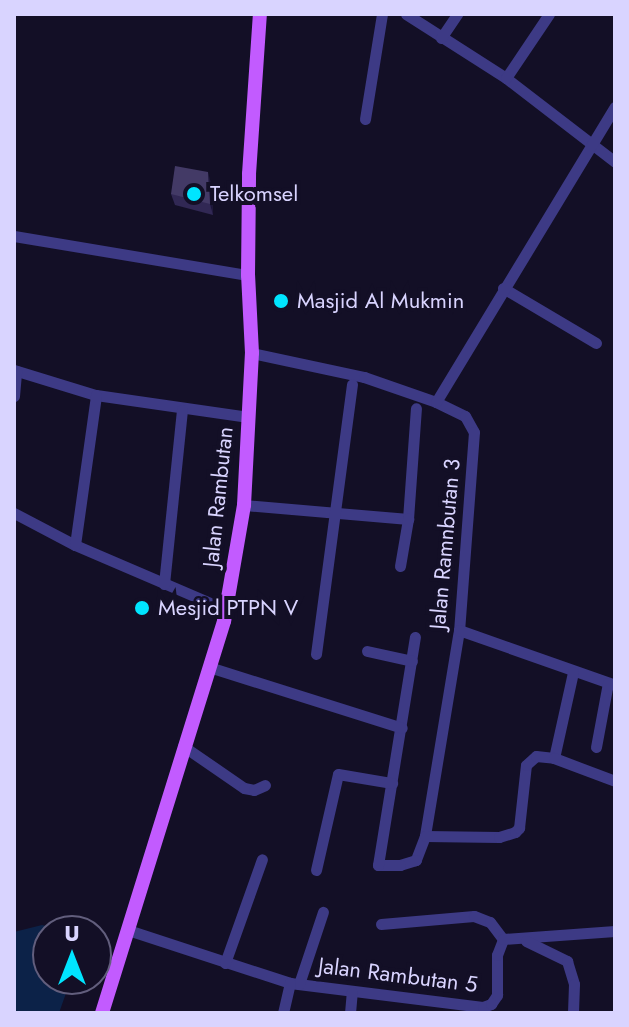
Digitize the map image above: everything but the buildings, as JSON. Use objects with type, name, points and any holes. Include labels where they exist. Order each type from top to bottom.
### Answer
[{"type":"main road","name":"Jalan Rambutan","points":[[102,1013],[227,610],[244,505],[252,353],[248,275],[249,174],[260,14]]},
{"type":"street","points":[[365,119],[382,14]]},
{"type":"street","points":[[406,14],[506,78],[615,162]]},
{"type":"street","points":[[441,38],[457,14]]},
{"type":"street","points":[[506,78],[549,14]]},
{"type":"street","points":[[436,402],[615,107]]},
{"type":"street","points":[[14,236],[248,275]]},
{"type":"street","points":[[503,288],[596,343]]},
{"type":"street","name":"Jalan Ramnbutan 3","points":[[252,353],[364,377],[436,402],[468,419],[475,437],[459,630],[425,836],[416,860],[400,865],[378,865],[392,783]]},
{"type":"street","points":[[14,396],[15,370],[96,395],[182,410],[248,417]]},
{"type":"street","points":[[316,654],[352,384]]},
{"type":"street","points":[[75,545],[96,395]]},
{"type":"street","points":[[400,566],[408,519],[416,408]]},
{"type":"street","points":[[164,584],[182,410]]},
{"type":"street","points":[[244,505],[408,519]]},
{"type":"street","points":[[14,513],[75,545],[227,610]]},
{"type":"street","points":[[459,630],[612,684],[596,747]]},
{"type":"street","points":[[316,870],[338,774],[392,783],[415,637]]},
{"type":"street","points":[[367,651],[412,661]]},
{"type":"street","points":[[209,667],[402,728]]},
{"type":"street","points":[[554,758],[573,672]]},
{"type":"street","points":[[183,746],[244,788],[254,790],[265,785]]},
{"type":"street","points":[[425,836],[499,837],[515,832],[519,828],[526,765],[536,756],[554,758],[615,781]]},
{"type":"street","points":[[225,963],[262,859]]},
{"type":"street","points":[[283,1013],[323,912]]},
{"type":"street","points":[[381,924],[474,916],[490,922],[503,939],[615,931]]},
{"type":"street","name":"Jalan Rambutan 5","points":[[128,930],[294,983],[477,1006],[491,1004],[497,995],[497,955],[503,939]]},
{"type":"street","points":[[522,939],[567,961],[574,984],[573,1013]]},
{"type":"street","points":[[350,1013],[352,992]]},
{"type":"water","points":[[32,928],[32,995],[65,995],[59,1013],[14,1013],[14,932]]},
{"type":"place","name":"Telkomsel","points":[[194,194]]},
{"type":"place","name":"Masjid Al Mukmin","points":[[281,301]]},
{"type":"place","name":"Mesjid PTPN V","points":[[142,608]]}]
